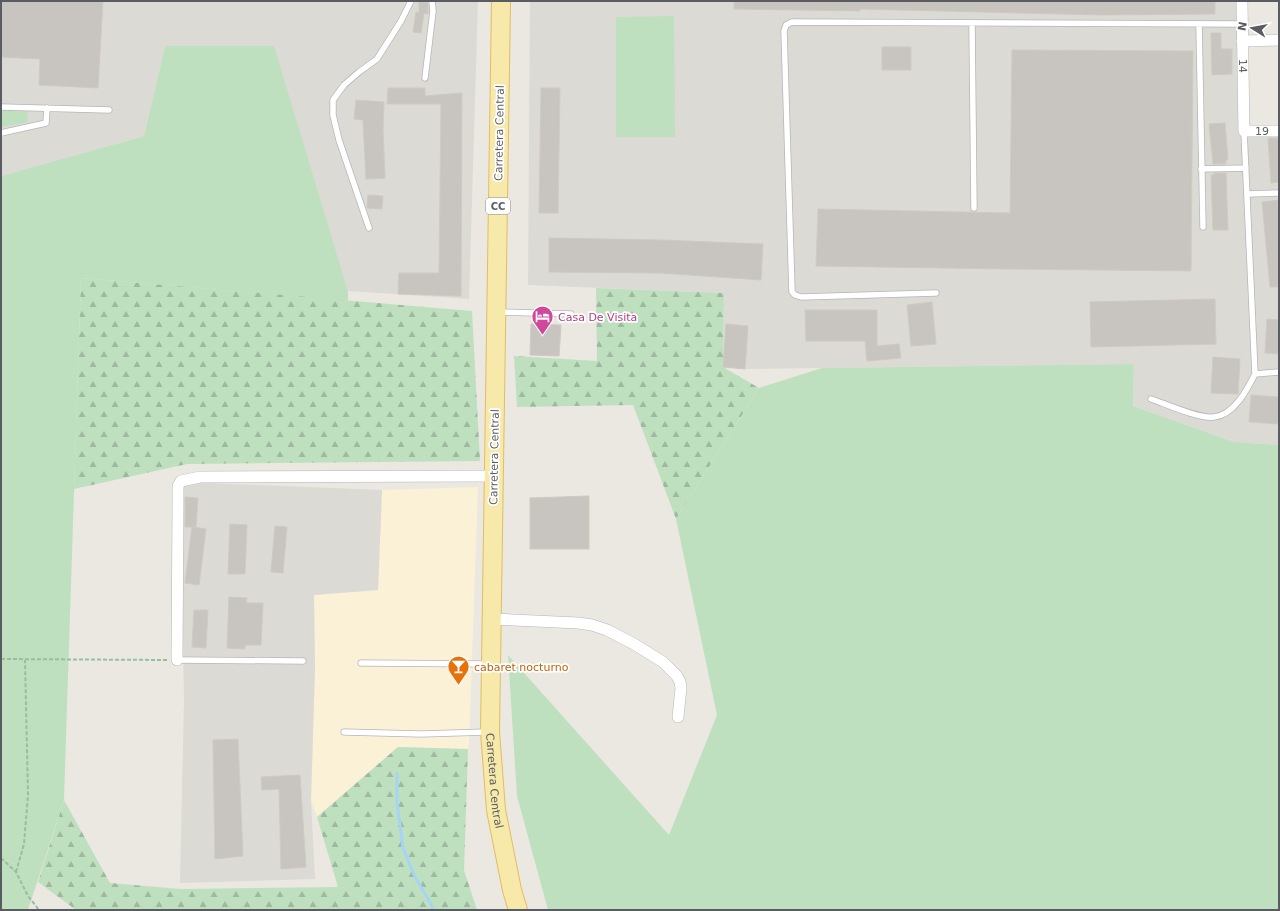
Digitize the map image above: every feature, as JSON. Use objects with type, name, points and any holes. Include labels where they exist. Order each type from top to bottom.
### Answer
[{"type":"main road","name":"Carretera Central","points":[[501,1],[490,732],[496,810],[512,890],[518,910]]},
{"type":"street","name":"14","points":[[1242,1],[1244,131]]},
{"type":"street","points":[[1242,41],[1279,40]]},
{"type":"street","name":"19","points":[[1244,131],[1279,131]]},
{"type":"street","points":[[177,660],[178,486],[181,481],[200,477],[494,476]]},
{"type":"street","points":[[492,619],[578,623],[592,625],[614,633],[663,662],[677,676],[681,688],[678,717]]},
{"type":"lane","points":[[369,228],[338,140],[333,115],[333,100],[344,86],[359,72],[377,59],[401,21],[411,1]]},
{"type":"lane","points":[[425,78],[433,11],[432,1]]},
{"type":"lane","points":[[936,293],[801,297],[792,292],[784,31],[786,26],[792,22],[1242,24]]},
{"type":"lane","points":[[972,23],[974,208]]},
{"type":"lane","points":[[1198,24],[1203,227]]},
{"type":"lane","points":[[1,107],[109,110]]},
{"type":"lane","points":[[1,133],[46,123],[47,108]]},
{"type":"lane","points":[[1151,399],[1203,417],[1215,417],[1226,412],[1235,405],[1255,374],[1244,131]]},
{"type":"lane","points":[[1201,169],[1246,168]]},
{"type":"lane","points":[[1247,194],[1279,193]]},
{"type":"lane","points":[[496,312],[571,314]]},
{"type":"lane","points":[[1255,374],[1279,372]]},
{"type":"lane","points":[[177,660],[303,661]]},
{"type":"lane","points":[[361,663],[491,664]]},
{"type":"lane","points":[[344,732],[421,734],[490,732]]},
{"type":"path","points":[[1,659],[177,660]]},
{"type":"path","points":[[16,872],[24,844],[28,795],[25,660]]},
{"type":"path","points":[[1,858],[16,872],[28,896],[39,910]]},
{"type":"shaded area","points":[[1,1],[478,1],[469,299],[348,291],[273,46],[165,46],[144,136],[1,176]]},
{"type":"shaded area","points":[[530,1],[1237,1],[1242,125],[1279,125],[1279,445],[1234,442],[1133,406],[1134,364],[745,369],[723,367],[724,293],[528,285]]},
{"type":"shaded area","points":[[183,482],[382,490],[378,590],[314,595],[315,667],[311,800],[315,879],[180,883],[184,701],[181,526]]},
{"type":"shaded area","points":[[478,487],[468,749],[398,747],[317,817],[311,800],[315,667],[314,595],[378,590],[382,490]]},
{"type":"green space","points":[[674,16],[675,137],[616,137],[616,17]]},
{"type":"green space","points":[[165,46],[274,46],[348,291],[348,301],[81,278],[64,800],[28,910],[1,910],[1,176],[144,136]]},
{"type":"green space","points":[[1,110],[27,111],[28,122],[1,127]]},
{"type":"green space","points":[[81,278],[472,311],[480,461],[187,464],[74,489]]},
{"type":"green space","points":[[596,288],[724,293],[723,367],[759,388],[676,519],[633,405],[517,407],[514,356],[597,361]]},
{"type":"green space","points":[[1134,364],[1133,406],[1234,442],[1279,445],[1279,910],[548,910],[517,796],[508,655],[669,835],[717,715],[676,519],[759,388],[822,368]]},
{"type":"green space","points":[[398,747],[468,749],[464,870],[477,910],[76,910],[38,882],[64,800],[110,883],[181,889],[338,887],[317,817]]},
{"type":"building","points":[[1,1],[103,1],[98,88],[39,85],[40,59],[1,57]]},
{"type":"building","points":[[734,1],[1215,1],[1215,14],[1099,15],[860,9],[860,11],[734,9]]},
{"type":"building","points":[[419,2],[428,3],[428,14],[424,13],[421,33],[413,32],[416,12],[419,13]]},
{"type":"building","points":[[1211,33],[1221,33],[1221,49],[1232,49],[1232,74],[1212,75]]},
{"type":"building","points":[[882,47],[911,47],[911,70],[882,70]]},
{"type":"building","points":[[1012,50],[1193,51],[1191,271],[816,266],[818,209],[1010,213]]},
{"type":"building","points":[[388,88],[425,88],[425,96],[462,93],[461,296],[398,294],[399,273],[439,273],[441,104],[387,104]]},
{"type":"building","points":[[541,88],[560,88],[558,213],[539,213]]},
{"type":"building","points":[[356,100],[384,102],[383,129],[385,178],[366,179],[363,120],[354,119]]},
{"type":"building","points":[[1225,123],[1228,159],[1226,160],[1226,164],[1213,164],[1209,124]]},
{"type":"building","points":[[1268,138],[1279,138],[1279,182],[1271,183]]},
{"type":"building","points":[[1214,173],[1226,173],[1228,230],[1213,230],[1211,175],[1214,175]]},
{"type":"building","points":[[368,195],[383,196],[382,209],[367,208]]},
{"type":"building","points":[[1279,200],[1279,287],[1270,287],[1262,202]]},
{"type":"building","points":[[549,238],[763,244],[761,280],[661,273],[549,272]]},
{"type":"building","points":[[1215,299],[1216,344],[1091,347],[1090,302]]},
{"type":"building","points":[[932,302],[936,344],[911,346],[907,305]]},
{"type":"building","points":[[805,310],[877,310],[877,346],[899,344],[901,358],[867,361],[865,341],[806,341]]},
{"type":"building","points":[[1267,319],[1279,320],[1279,354],[1265,353]]},
{"type":"building","points":[[531,324],[561,325],[559,356],[530,355]]},
{"type":"building","points":[[726,324],[748,326],[745,369],[723,367]]},
{"type":"building","points":[[1213,357],[1240,359],[1238,394],[1211,393]]},
{"type":"building","points":[[1251,395],[1279,397],[1279,424],[1249,422]]},
{"type":"building","points":[[589,496],[589,549],[530,549],[530,498]]},
{"type":"building","points":[[185,497],[198,498],[196,527],[193,527],[206,529],[199,585],[185,583],[192,527],[185,527]]},
{"type":"building","points":[[230,524],[247,525],[245,574],[228,574]]},
{"type":"building","points":[[275,526],[287,527],[283,573],[271,572]]},
{"type":"building","points":[[229,597],[247,598],[246,603],[263,603],[261,645],[245,645],[245,649],[227,648]]},
{"type":"building","points":[[194,610],[208,610],[206,648],[192,647]]},
{"type":"building","points":[[238,739],[243,856],[215,859],[213,740]]},
{"type":"building","points":[[300,775],[306,867],[281,869],[279,789],[262,790],[261,777]]},
{"type":"waterway","points":[[397,773],[397,803],[403,848],[415,877],[433,910]]},
{"type":"place","name":"Casa De Visita","points":[[543,336]]},
{"type":"place","name":"cabaret nocturno","points":[[459,686]]}]
